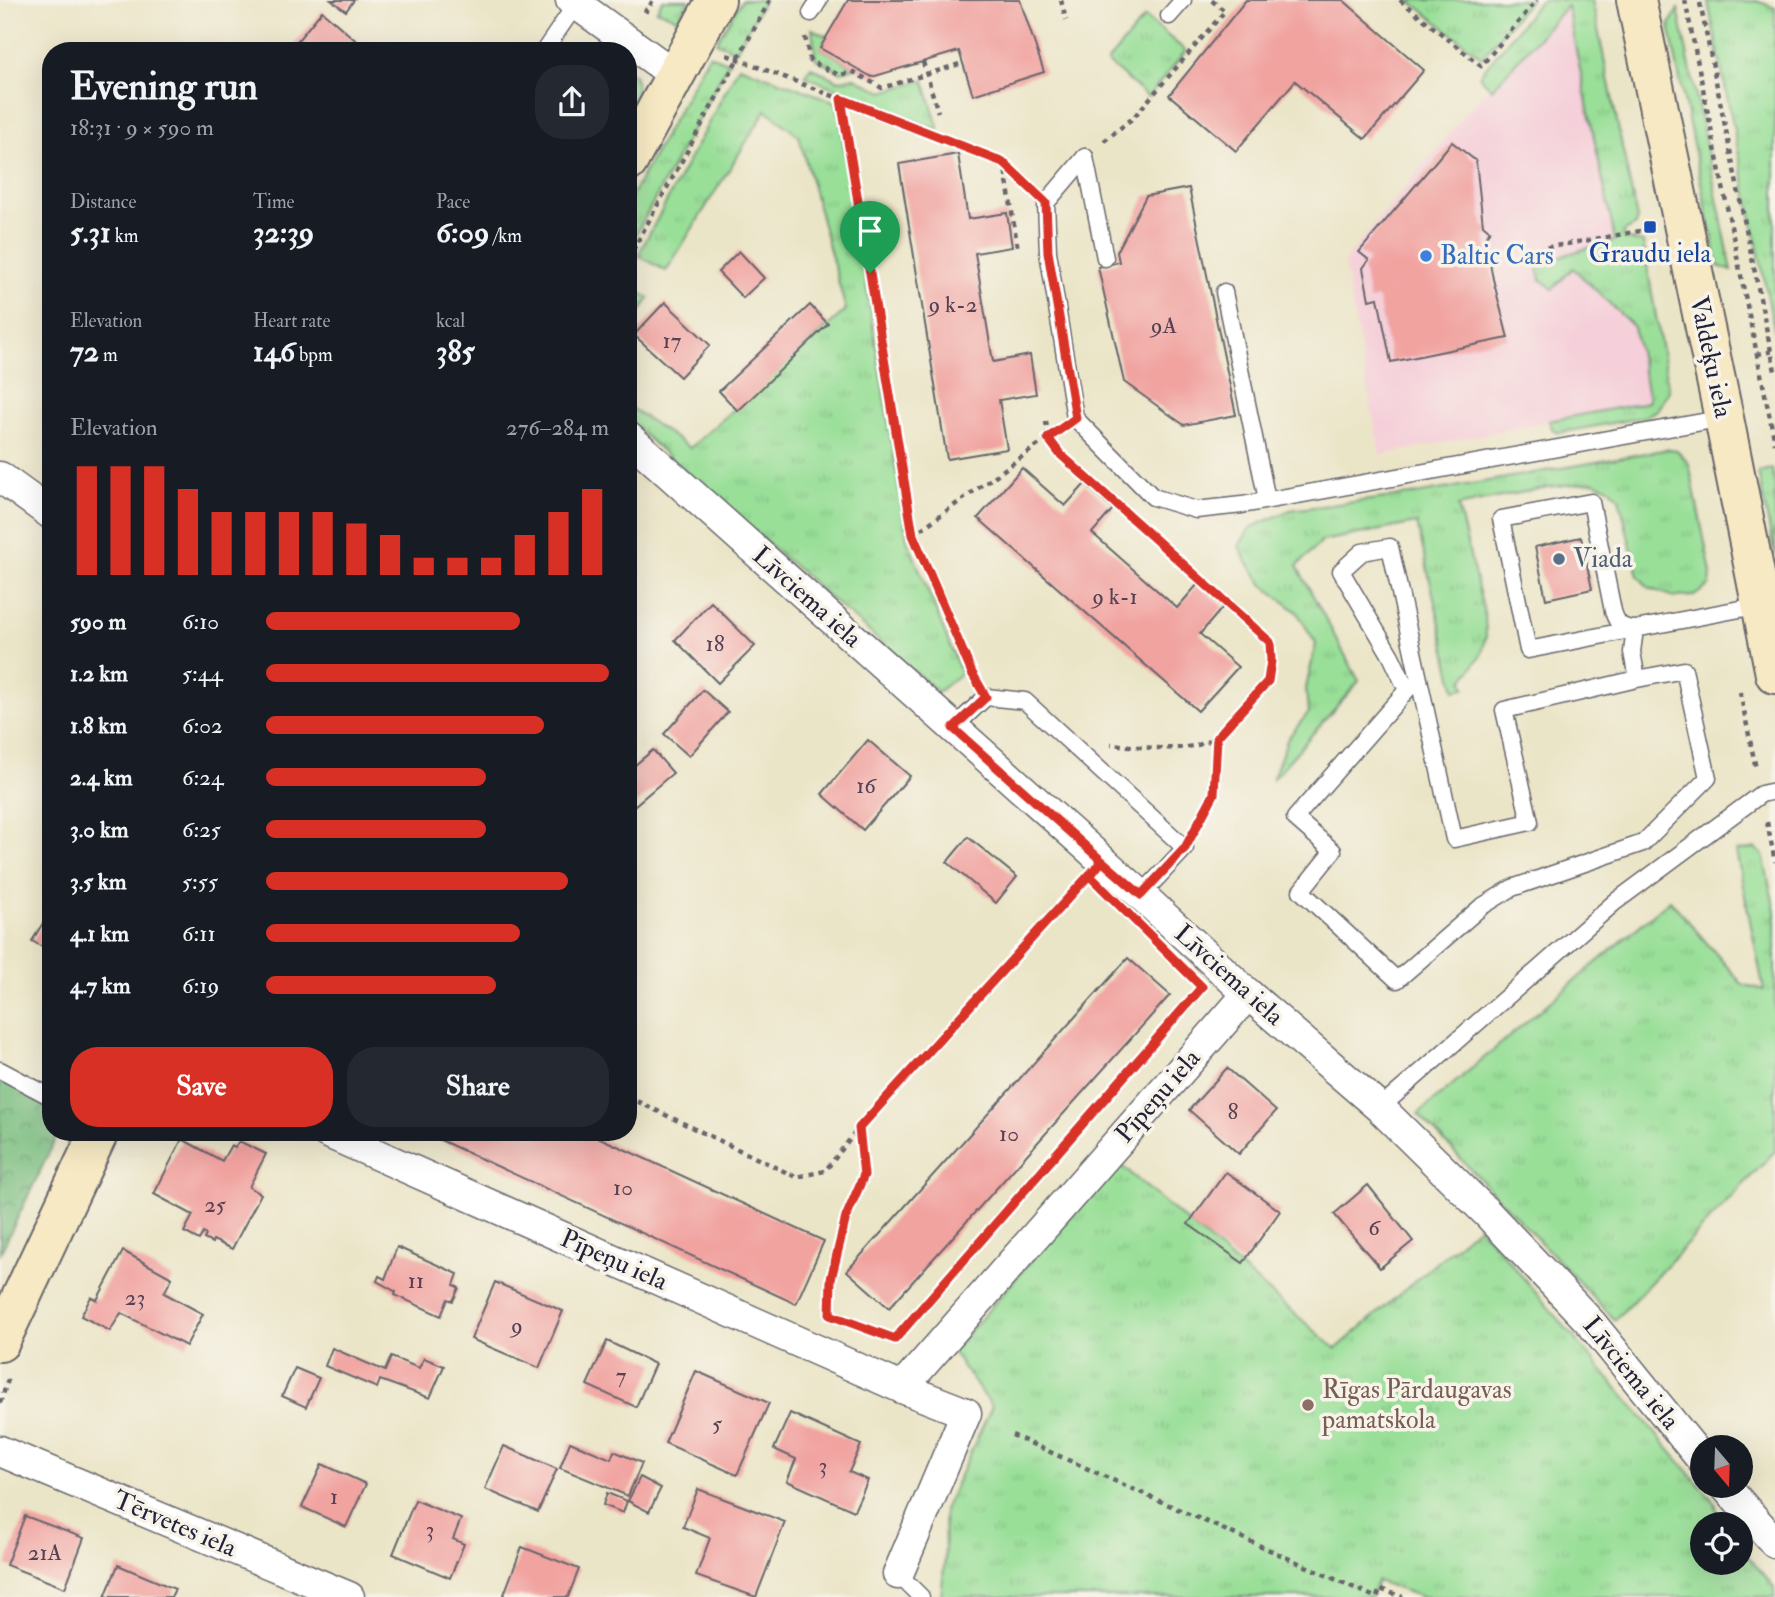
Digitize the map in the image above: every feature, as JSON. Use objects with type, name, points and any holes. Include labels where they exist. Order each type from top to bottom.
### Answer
[{"type":"street","points":[[637,145],[716,0]]},
{"type":"street","name":"Valdeķu iela","points":[[1636,0],[1775,674]]},
{"type":"street","points":[[574,2],[629,42]]},
{"type":"street","points":[[637,48],[675,75]]},
{"type":"street","name":"Līvciema iela","points":[[637,446],[1141,895],[1248,994],[1380,1108],[1486,1212],[1591,1323],[1690,1445]]},
{"type":"street","points":[[0,477],[42,507]]},
{"type":"street","name":"Pīpeņu iela","points":[[902,1388],[1248,994]]},
{"type":"street","points":[[0,1342],[95,1141]]},
{"type":"street","name":"Pīpeņu iela","points":[[346,1141],[902,1388],[966,1412],[898,1574]]},
{"type":"street","name":"Tērvetes iela","points":[[0,1451],[349,1597]]},
{"type":"street","points":[[1736,1498],[1775,1543]]},
{"type":"lane","points":[[1169,16],[1183,0]]},
{"type":"lane","points":[[550,42],[574,2]]},
{"type":"lane","points":[[1085,157],[1046,203],[1048,252],[1076,418],[1153,497],[1196,510],[1267,500],[1724,418]]},
{"type":"lane","points":[[1085,157],[1105,258]]},
{"type":"lane","points":[[1224,292],[1267,500]]},
{"type":"lane","points":[[1635,629],[1623,628],[1616,622],[1591,502],[1501,519],[1528,650],[1761,605]]},
{"type":"lane","points":[[1390,547],[1454,839],[1530,822],[1504,710],[1637,680],[1684,670],[1708,778],[1643,843],[1512,888],[1481,907],[1397,980],[1301,891],[1333,851],[1295,818],[1407,690],[1391,656],[1341,571],[1362,552],[1390,547]]},
{"type":"lane","points":[[1635,629],[1632,652],[1637,680]]},
{"type":"lane","points":[[953,728],[986,697],[1025,701],[1185,848],[1141,895]]},
{"type":"lane","points":[[1380,1108],[1615,902],[1761,794],[1775,791]]},
{"type":"lane","points":[[0,1070],[42,1092]]},
{"type":"lane","points":[[898,1574],[921,1597]]},
{"type":"path","points":[[647,11],[653,0]]},
{"type":"path","points":[[637,243],[770,0]]},
{"type":"path","points":[[1061,0],[1066,20]]},
{"type":"path","points":[[1085,157],[1133,118],[1225,10],[1212,0]]},
{"type":"path","points":[[1401,0],[1482,66],[1537,0]]},
{"type":"path","points":[[1685,0],[1775,443]]},
{"type":"path","points":[[1700,3],[1775,371]]},
{"type":"path","points":[[815,7],[804,31],[810,61],[839,75],[854,72],[882,88],[963,63]]},
{"type":"path","points":[[737,60],[1003,162],[1046,203]]},
{"type":"path","points":[[923,62],[938,112]]},
{"type":"path","points":[[841,99],[913,535],[972,673],[986,697]]},
{"type":"path","points":[[1527,251],[1647,230]]},
{"type":"path","points":[[1757,355],[1773,351]]},
{"type":"path","points":[[913,535],[1076,418]]},
{"type":"path","points":[[1048,438],[1060,454],[1270,642],[1268,681],[1217,737],[1195,745],[1173,748],[1110,744],[1076,747]]},
{"type":"path","points":[[1185,848],[1214,794],[1217,737]]},
{"type":"path","points":[[637,1101],[796,1177],[825,1171],[859,1128],[1102,861]]},
{"type":"path","points":[[818,1313],[895,1339],[1202,987]]},
{"type":"path","points":[[830,1315],[831,1279],[846,1217],[864,1175],[859,1128]]},
{"type":"path","points":[[1012,1435],[1376,1597],[1380,1588],[1403,1597]]},
{"type":"shaded area","points":[[1560,0],[1575,0],[1658,400],[1380,455],[1344,261]]},
{"type":"green space","points":[[663,0],[689,0],[678,19],[657,10]]},
{"type":"green space","points":[[742,0],[764,0],[736,51],[716,42]]},
{"type":"green space","points":[[1409,0],[1530,0],[1482,57]]},
{"type":"green space","points":[[1541,0],[1592,0],[1637,219],[1636,225],[1623,232],[1625,239],[1643,242],[1669,391],[1657,410],[1644,417],[1559,433],[1553,430],[1549,421],[1649,400],[1634,327],[1573,268],[1553,289],[1540,279],[1537,263],[1615,240],[1567,6],[1492,89],[1479,76]]},
{"type":"green space","points":[[1757,1],[1775,8],[1775,333],[1708,2]]},
{"type":"green space","points":[[1678,9],[1732,271],[1718,266],[1669,26]]},
{"type":"green space","points":[[1145,17],[1186,51],[1148,97],[1107,62]]},
{"type":"green space","points":[[812,29],[827,36],[821,48],[855,68],[841,72],[816,59]]},
{"type":"green space","points":[[709,55],[729,62],[637,232],[637,186]]},
{"type":"green space","points":[[739,66],[836,102],[907,539],[961,673],[938,692],[637,429],[637,412],[690,448],[846,310],[799,136],[766,110],[666,271],[638,255]]},
{"type":"green space","points":[[811,67],[838,81],[853,77],[883,92],[924,80],[939,130],[805,76]]},
{"type":"green space","points":[[637,291],[649,298],[637,317]]},
{"type":"green space","points":[[1669,449],[1677,450],[1689,464],[1711,573],[1710,585],[1694,596],[1674,597],[1649,588],[1638,576],[1619,498],[1609,488],[1594,482],[1548,487],[1458,506],[1485,617],[1486,636],[1482,653],[1463,681],[1465,688],[1455,690],[1417,523],[1322,541],[1297,566],[1359,681],[1272,780],[1288,738],[1308,713],[1306,688],[1316,644],[1297,612],[1263,585],[1245,559],[1239,546],[1250,528],[1290,510],[1410,495]]},
{"type":"green space","points":[[1772,469],[1775,485],[1775,556],[1758,472]]},
{"type":"green space","points":[[1755,848],[1763,855],[1775,911],[1775,1151],[1615,1320],[1418,1114],[1670,900],[1742,984],[1764,990],[1736,851]]},
{"type":"green space","points":[[0,1076],[42,1097],[42,1141],[55,1141],[0,1254]]},
{"type":"green space","name":"Rīgas Pārdaugavas pamatskola","points":[[1117,1162],[1336,1349],[1479,1226],[1690,1474],[1690,1498],[1711,1498],[1715,1503],[1718,1512],[1690,1512],[1690,1575],[1753,1575],[1753,1562],[1775,1588],[1775,1597],[1422,1597],[1377,1581],[1371,1597],[941,1597],[945,1558],[944,1510],[992,1406],[952,1352]]},
{"type":"building","points":[[331,0],[354,0],[346,11]]},
{"type":"building","points":[[848,0],[1020,0],[1044,72],[973,95],[959,51],[872,77],[820,48]]},
{"type":"building","points":[[1246,0],[1343,0],[1424,70],[1365,139],[1295,81],[1236,151],[1169,95]]},
{"type":"building","points":[[322,11],[358,42],[296,42]]},
{"type":"building","name":"Baltic Cars","points":[[1452,142],[1476,161],[1483,225],[1490,231],[1485,237],[1508,338],[1391,362],[1378,298],[1369,300],[1363,268],[1369,260],[1359,252]]},
{"type":"building","points":[[958,154],[968,219],[1007,213],[1012,247],[975,253],[993,362],[1030,355],[1036,394],[999,400],[1007,449],[947,459],[899,164]]},
{"type":"building","points":[[1189,188],[1236,415],[1184,425],[1124,382],[1098,267],[1119,262],[1117,252],[1146,196]]},
{"type":"building","points":[[739,251],[764,278],[743,298],[718,272]]},
{"type":"building","points":[[665,302],[710,345],[680,377],[637,338],[637,332]]},
{"type":"building","points":[[810,305],[828,324],[738,411],[719,391]]},
{"type":"building","points":[[1022,468],[1065,506],[1085,484],[1113,509],[1092,533],[1177,608],[1198,584],[1223,607],[1200,634],[1238,667],[1198,711],[978,518]]},
{"type":"building","points":[[1581,537],[1592,589],[1546,599],[1535,547]]},
{"type":"building","points":[[711,602],[755,646],[718,683],[675,640]]},
{"type":"building","points":[[703,690],[728,712],[689,756],[664,734]]},
{"type":"building","points":[[868,740],[910,776],[863,830],[822,794]]},
{"type":"building","points":[[653,750],[673,773],[637,803],[637,763]]},
{"type":"building","points":[[968,837],[1017,877],[996,903],[947,862]]},
{"type":"building","points":[[42,925],[42,947],[32,941]]},
{"type":"building","points":[[1128,958],[1170,995],[889,1308],[847,1271]]},
{"type":"building","points":[[1227,1068],[1276,1111],[1239,1154],[1189,1110]]},
{"type":"building","points":[[181,1141],[222,1161],[231,1145],[235,1147],[239,1141],[266,1154],[249,1187],[261,1194],[232,1249],[204,1239],[206,1235],[203,1233],[199,1240],[184,1232],[193,1215],[154,1194]]},
{"type":"building","points":[[443,1141],[607,1141],[824,1241],[796,1304]]},
{"type":"building","points":[[1226,1172],[1280,1211],[1243,1263],[1188,1224]]},
{"type":"building","points":[[1368,1185],[1413,1241],[1380,1268],[1334,1214]]},
{"type":"building","points":[[397,1247],[458,1274],[454,1285],[459,1288],[453,1301],[448,1299],[441,1316],[395,1295],[396,1292],[377,1281],[379,1276],[385,1279]]},
{"type":"building","points":[[123,1251],[172,1278],[164,1293],[203,1314],[186,1346],[121,1313],[110,1331],[81,1316],[91,1297],[97,1300]]},
{"type":"building","points":[[495,1282],[563,1311],[539,1368],[471,1339]]},
{"type":"building","points":[[607,1341],[655,1364],[636,1407],[587,1385]]},
{"type":"building","points":[[332,1348],[385,1371],[391,1357],[419,1368],[424,1358],[444,1366],[430,1398],[380,1380],[377,1388],[325,1366]]},
{"type":"building","points":[[295,1368],[319,1378],[306,1407],[282,1396]]},
{"type":"building","points":[[696,1371],[769,1403],[737,1475],[665,1443]]},
{"type":"building","points":[[790,1413],[861,1445],[849,1472],[868,1480],[854,1511],[787,1481],[796,1459],[774,1449]]},
{"type":"building","points":[[570,1442],[611,1459],[614,1451],[642,1463],[628,1496],[560,1468]]},
{"type":"building","points":[[504,1446],[557,1469],[538,1512],[485,1489]]},
{"type":"building","points":[[322,1464],[366,1484],[346,1527],[302,1507]]},
{"type":"building","points":[[640,1477],[661,1488],[649,1512],[628,1501]]},
{"type":"building","points":[[698,1489],[785,1522],[756,1597],[696,1576],[710,1538],[683,1527]]},
{"type":"building","points":[[607,1493],[627,1501],[623,1513],[603,1505]]},
{"type":"building","points":[[415,1500],[461,1519],[453,1539],[464,1544],[450,1578],[393,1554]]},
{"type":"building","points":[[25,1516],[84,1538],[65,1588],[6,1565]]},
{"type":"building","points":[[522,1547],[579,1569],[568,1597],[503,1597]]},
{"type":"building","points":[[118,1565],[175,1589],[171,1597],[105,1597]]},
{"type":"place","name":"Graudu iela","points":[[1650,227]]},
{"type":"place","name":"Baltic Cars","points":[[1426,256]]},
{"type":"place","name":"Viada","points":[[1559,559]]},
{"type":"place","name":"Rīgas Pārdaugavas pamatskola","points":[[1308,1405]]},
{"type":"route","points":[[870,273],[841,99],[1003,162],[1046,203],[1048,252],[1076,418],[1048,438],[1060,454],[1270,642],[1271,661],[1268,681],[1217,737],[1214,794],[1185,848],[1141,895],[1102,861],[1090,876],[1202,987],[895,1339],[830,1315],[831,1279],[846,1217],[864,1175],[859,1128],[1102,861],[953,728],[986,697],[972,673],[913,535],[870,273]]}]
